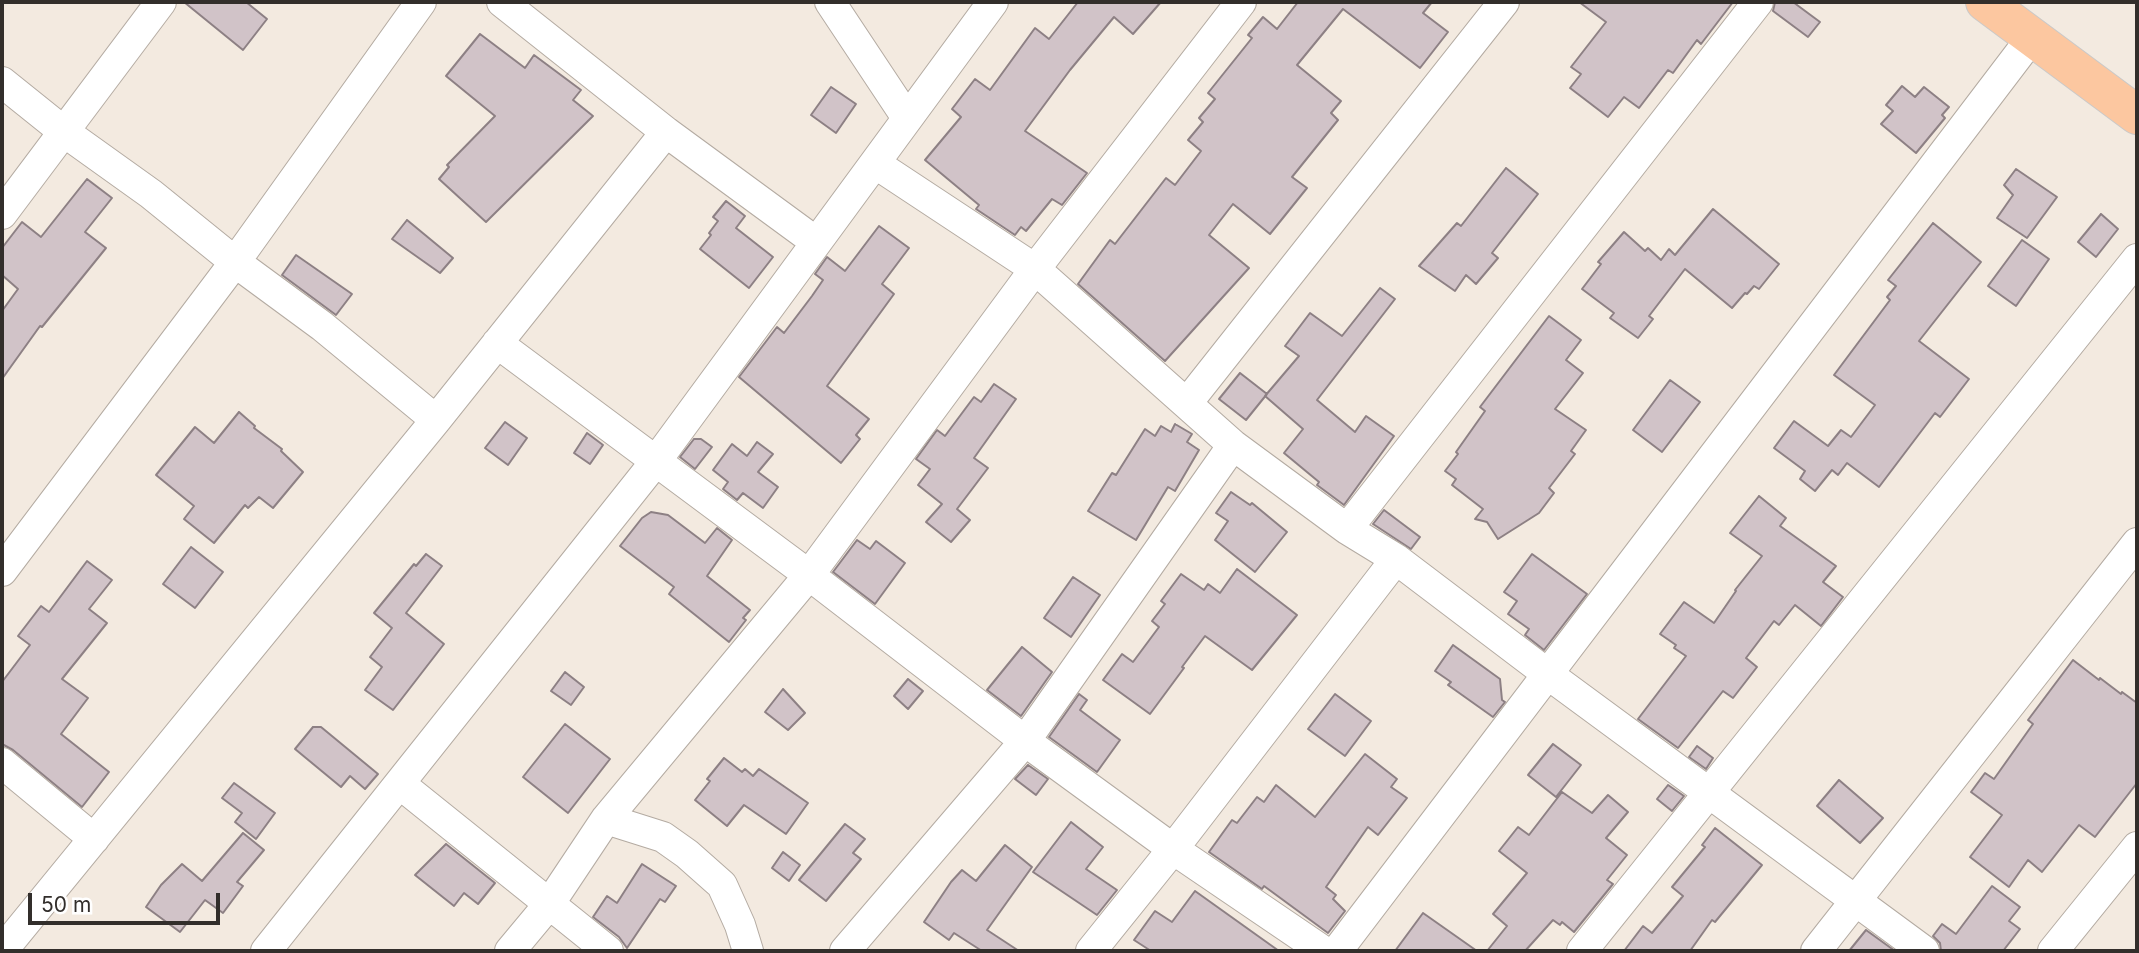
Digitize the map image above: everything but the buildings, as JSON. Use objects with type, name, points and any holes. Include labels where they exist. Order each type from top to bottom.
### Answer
[{"type":"highway","points":[[1985,2],[2137,116]]},
{"type":"street","points":[[2,214],[161,2]]},
{"type":"street","points":[[2,571],[235,262],[421,2]]},
{"type":"street","points":[[502,2],[666,132],[816,242]]},
{"type":"street","points":[[830,2],[907,118]]},
{"type":"street","points":[[266,951],[656,461],[993,2]]},
{"type":"street","points":[[510,951],[550,903],[606,819],[809,575],[1035,268],[1241,2]]},
{"type":"street","points":[[1187,403],[1504,2]]},
{"type":"street","points":[[1347,529],[1758,2]]},
{"type":"street","points":[[1337,951],[2032,36]]},
{"type":"street","points":[[2,82],[322,326],[436,420]]},
{"type":"street","points":[[2,951],[436,420],[666,132]]},
{"type":"street","points":[[876,164],[1035,268],[1233,444],[1347,529],[1396,559],[1924,951]]},
{"type":"street","points":[[1582,951],[2137,259]]},
{"type":"street","points":[[498,343],[809,575],[1024,741],[1173,849],[1323,951]]},
{"type":"street","points":[[845,951],[1024,741],[1233,444]]},
{"type":"street","points":[[1816,951],[2137,543]]},
{"type":"street","points":[[1091,951],[1396,559]]},
{"type":"street","points":[[2,763],[94,839]]},
{"type":"street","points":[[400,784],[608,951]]},
{"type":"street","points":[[606,819],[663,837],[687,854],[722,886],[740,925],[748,951]]},
{"type":"street","points":[[2053,951],[2137,847]]}]
